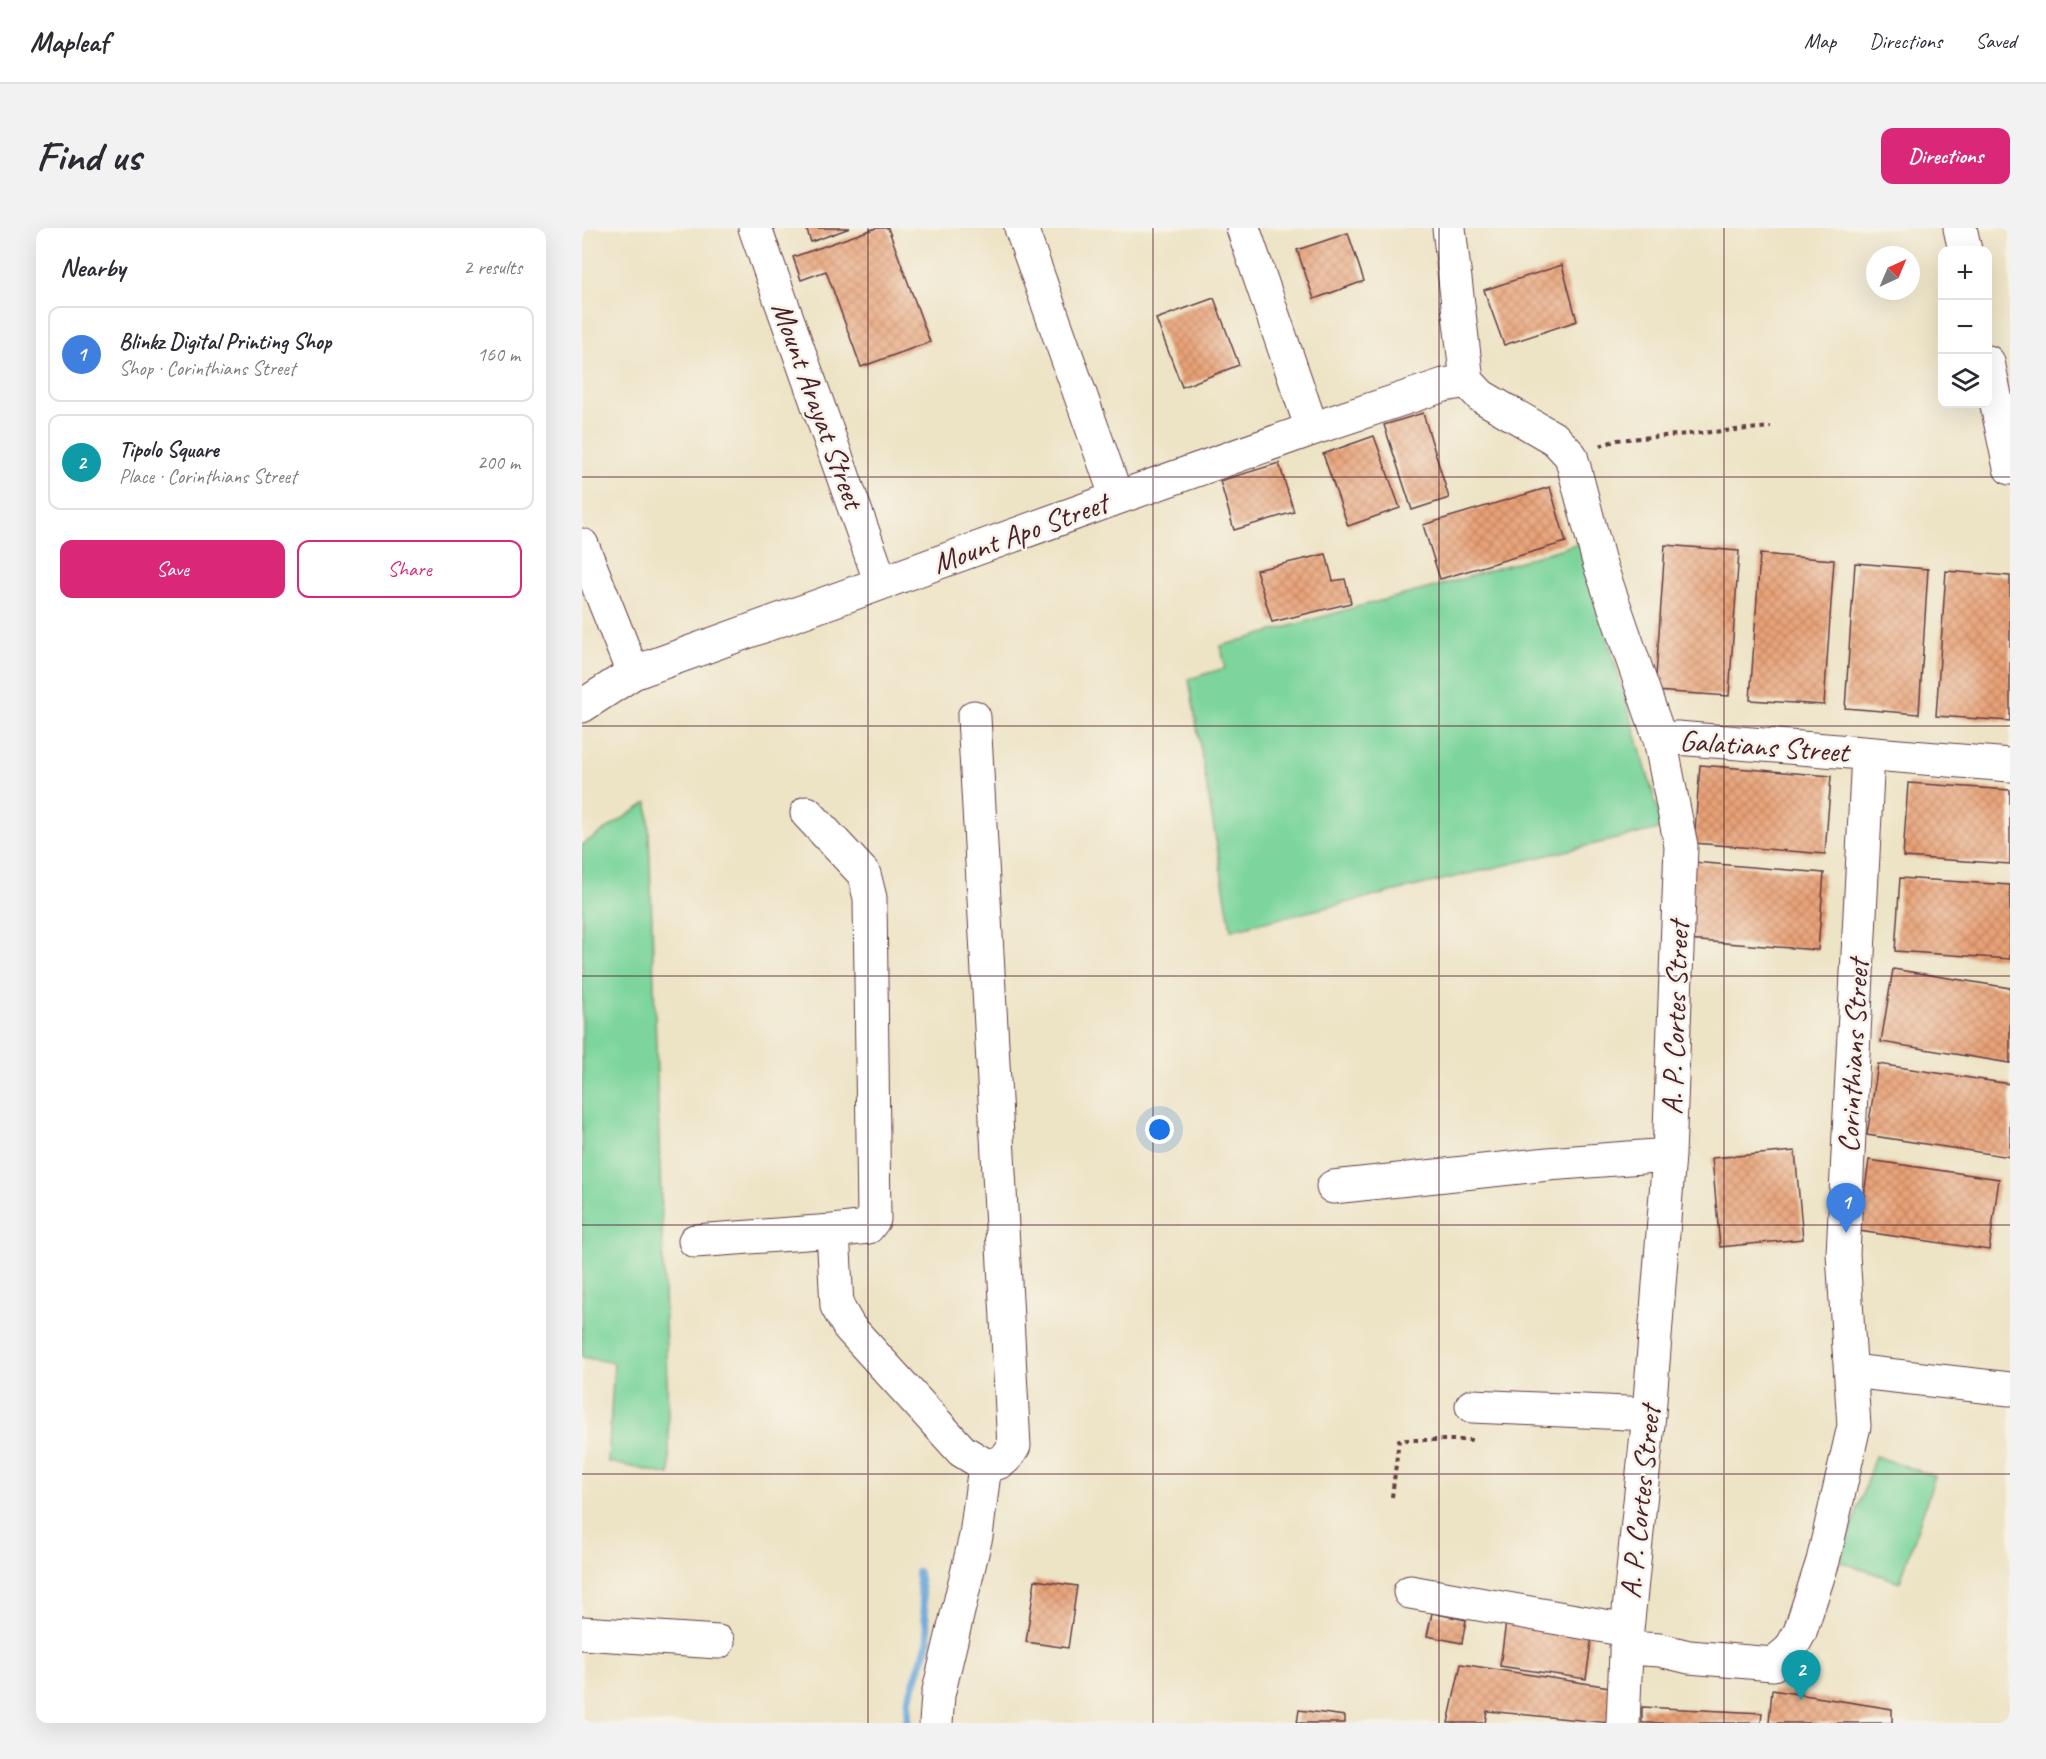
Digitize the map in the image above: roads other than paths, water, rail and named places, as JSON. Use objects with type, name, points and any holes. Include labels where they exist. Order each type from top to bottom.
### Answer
[{"type":"street","name":"Mount Arayat Street","points":[[755,228],[881,583]]},
{"type":"street","points":[[1021,228],[1117,498]]},
{"type":"street","points":[[1243,228],[1312,429]]},
{"type":"street","points":[[1449,228],[1467,381]]},
{"type":"street","points":[[1960,228],[1964,246]]},
{"type":"street","name":"Mount Apo Street","points":[[582,706],[633,674],[1312,429],[1444,385],[1467,381]]},
{"type":"street","name":"A. P. Cortes Street","points":[[1467,381],[1481,396],[1555,439],[1571,456],[1599,562],[1660,739],[1681,846],[1669,1155],[1649,1414],[1626,1639],[1623,1723]]},
{"type":"street","points":[[1992,381],[2010,468]]},
{"type":"street","points":[[582,547],[633,674]]},
{"type":"street","points":[[833,1231],[837,1306],[849,1327],[962,1451],[986,1465],[997,1465],[1008,1456],[1014,1446],[974,717]]},
{"type":"street","name":"Galatians Street","points":[[1660,739],[1677,738],[2010,765]]},
{"type":"street","name":"Corinthians Street","points":[[1626,1639],[1689,1657],[1773,1664],[1790,1650],[1800,1632],[1823,1561],[1854,1426],[1843,1254],[1868,754]]},
{"type":"street","points":[[695,1241],[868,1227],[874,1219],[870,898],[864,874],[807,813]]},
{"type":"street","points":[[1333,1187],[1548,1164],[1669,1155]]},
{"type":"street","points":[[1851,1371],[2009,1386]]},
{"type":"street","points":[[1472,1406],[1649,1414]]},
{"type":"street","points":[[936,1723],[938,1695],[976,1536],[986,1465]]},
{"type":"street","points":[[1410,1592],[1626,1639]]},
{"type":"street","points":[[582,1633],[718,1642]]},
{"type":"waterway","points":[[907,1723],[909,1698],[929,1640],[918,1573]]},
{"type":"place","name":"Blinkz Digital Printing Shop","points":[[1846,1233]]},
{"type":"place","name":"Tipolo Square","points":[[1801,1700]]}]
